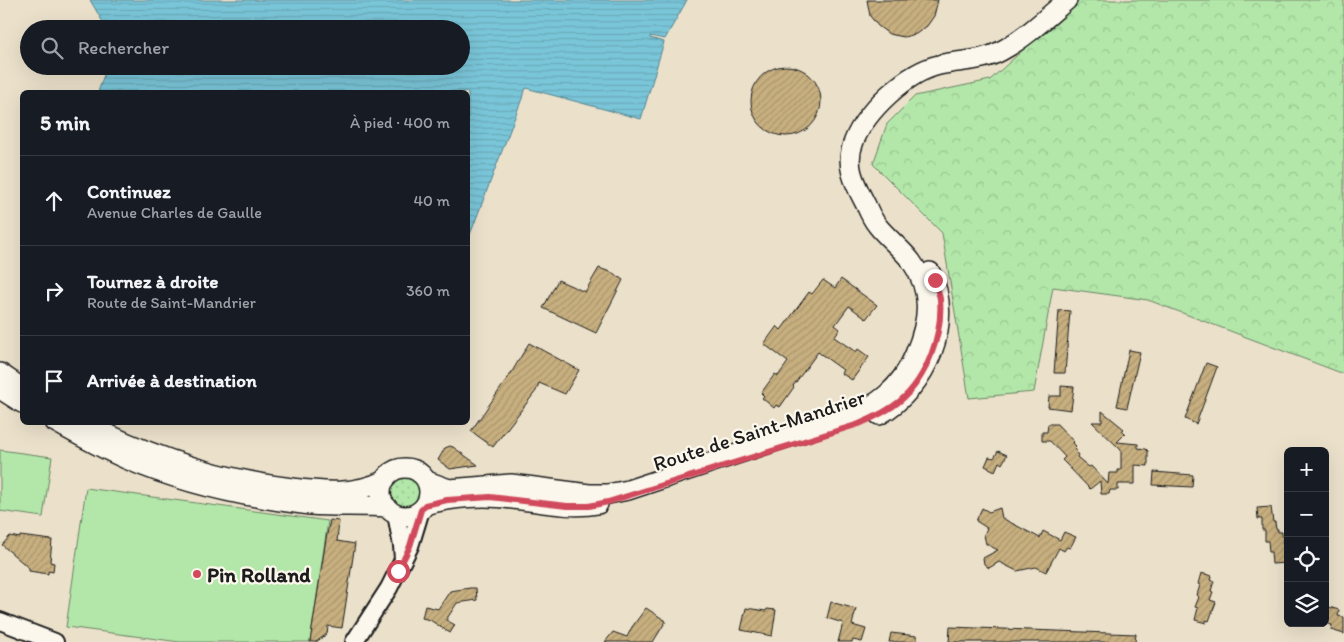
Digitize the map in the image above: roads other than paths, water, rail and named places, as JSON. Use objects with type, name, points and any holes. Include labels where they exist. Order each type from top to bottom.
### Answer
[{"type":"main road","name":"Route de Saint-Mandrier","points":[[427,481],[449,489],[511,484],[570,492],[608,494],[628,490],[845,418],[864,411],[879,402],[892,391],[912,360],[925,327],[927,304],[923,284],[910,260],[876,224],[855,186],[850,156],[854,142],[863,123],[880,104],[899,86],[921,71],[939,65],[981,60],[1001,51],[1034,29],[1067,0]]},
{"type":"main road","name":"Route de Saint-Mandrier","points":[[423,508],[447,500],[490,497],[567,506],[589,506],[608,502],[859,424],[887,410],[906,395],[928,362],[940,318],[940,298],[935,280],[926,264],[902,237],[866,204]]},
{"type":"main road","points":[[0,373],[20,387]]},
{"type":"main road","points":[[0,389],[20,402]]},
{"type":"main road","points":[[60,425],[96,445],[165,474],[204,485],[280,501],[391,511],[409,516],[423,508],[429,492],[427,481],[421,474],[408,468],[395,471],[374,486],[330,492],[303,490],[241,480],[208,472],[144,451],[89,425]]},
{"type":"main road","points":[[384,480],[381,493],[382,500],[391,511]]},
{"type":"street","points":[[354,642],[388,588],[410,546],[423,508]]},
{"type":"street","points":[[391,511],[402,546],[403,559]]},
{"type":"street","points":[[0,621],[55,642]]},
{"type":"water","points":[[90,0],[687,0],[665,39],[650,36],[650,38],[664,42],[641,119],[526,88],[470,235],[470,90],[99,90],[104,75],[470,75],[470,20],[102,20]]},
{"type":"place","name":"Pin Rolland","points":[[197,574]]}]
